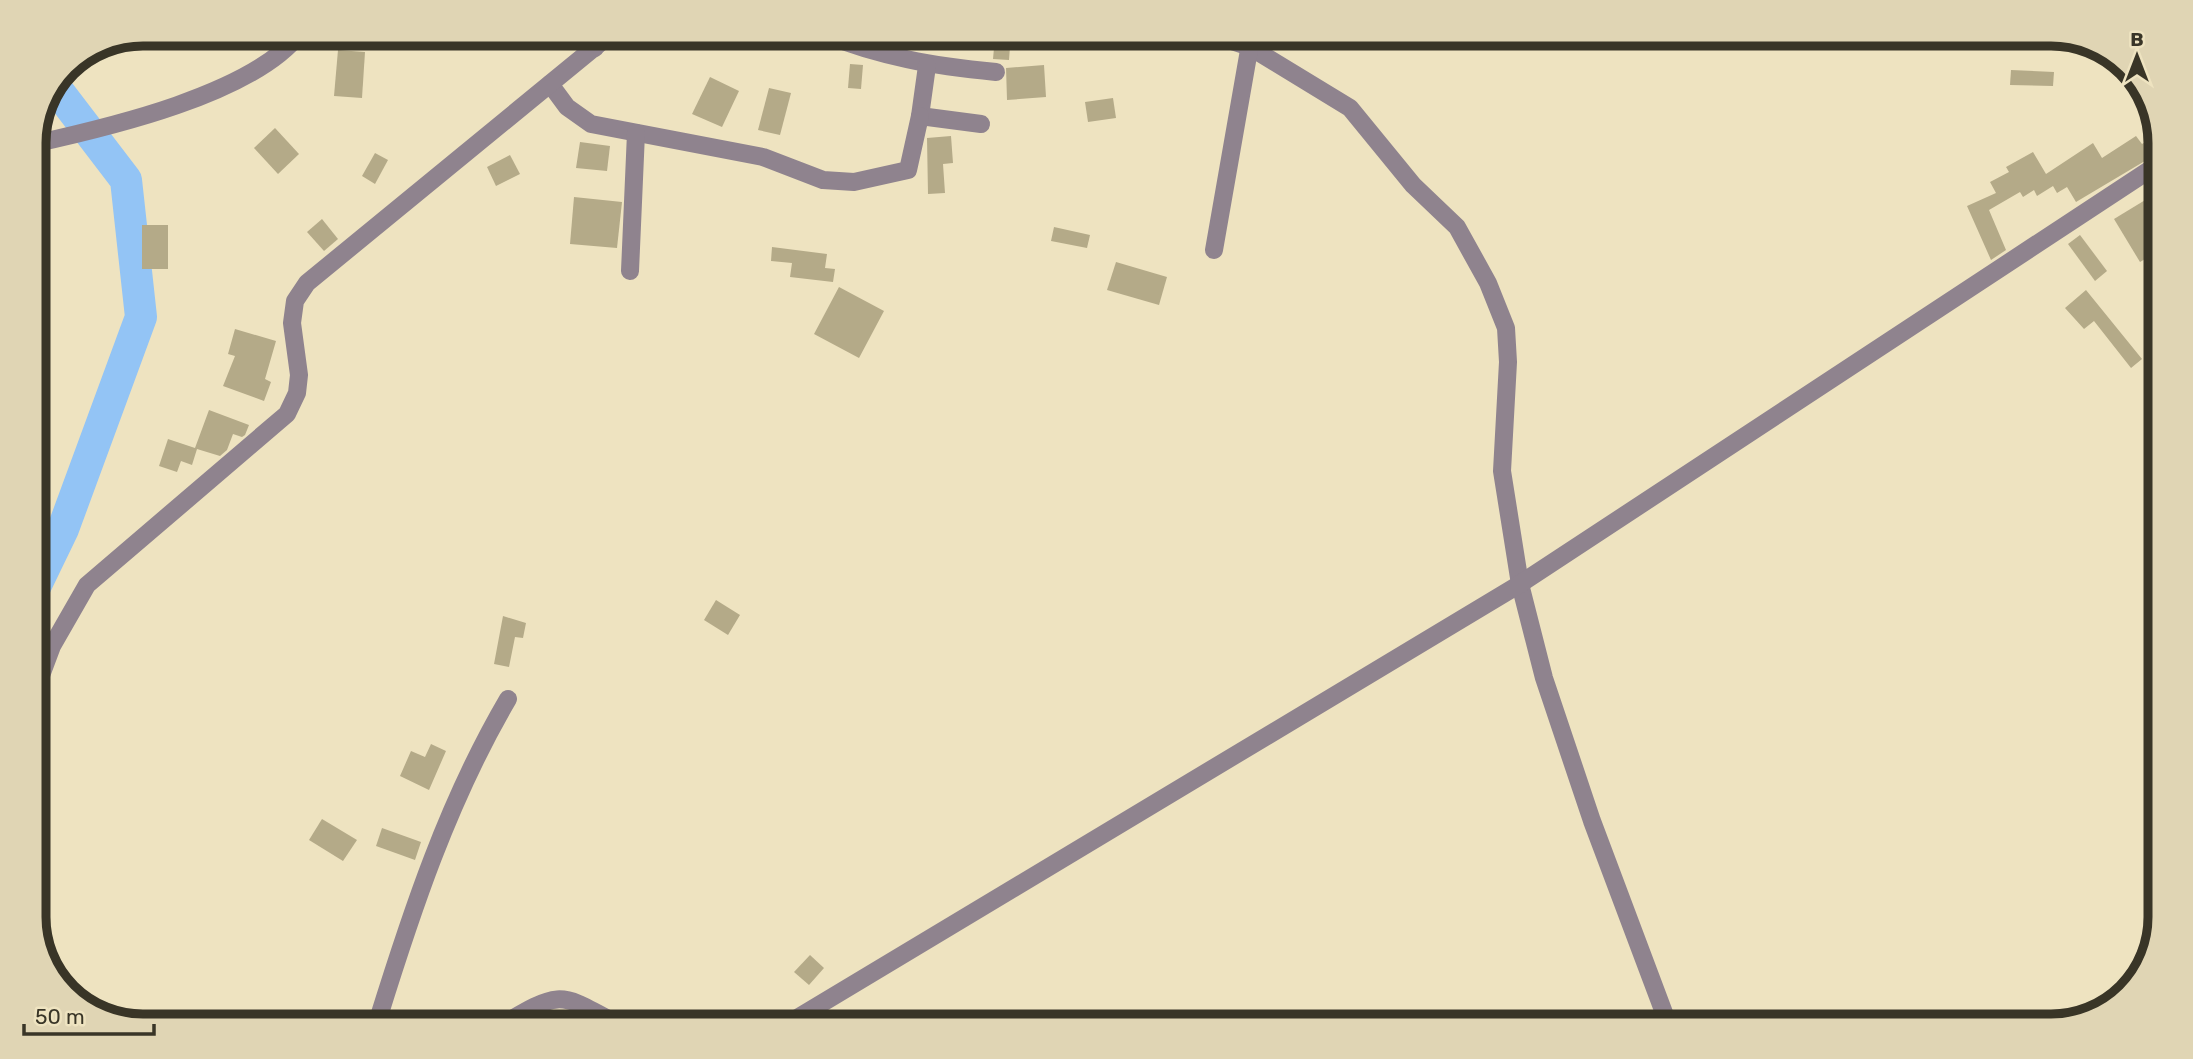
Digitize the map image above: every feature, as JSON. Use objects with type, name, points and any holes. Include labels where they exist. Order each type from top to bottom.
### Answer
[{"type":"street","points":[[46,141],[119,125],[167,109],[242,76],[277,56],[287,46]]},
{"type":"street","points":[[590,46],[595,48]]},
{"type":"street","points":[[46,661],[87,585],[287,414],[297,393],[299,375],[292,323],[295,301],[307,283],[597,46]]},
{"type":"street","points":[[854,46],[927,66],[996,72]]},
{"type":"street","points":[[1214,250],[1250,46]]},
{"type":"street","points":[[1260,46],[1350,108],[1413,185],[1457,227],[1488,283],[1506,328],[1508,362],[1502,471],[1520,584],[1544,678],[1592,821],[1664,1014]]},
{"type":"street","points":[[550,84],[567,107],[591,124],[763,158],[823,180],[854,182],[908,170],[927,66]]},
{"type":"street","points":[[920,116],[981,124]]},
{"type":"street","points":[[629,271],[636,133]]},
{"type":"street","points":[[804,1014],[1520,584],[2147,172]]},
{"type":"street","points":[[380,1014],[413,906],[471,765],[508,699]]},
{"type":"street","points":[[521,1014],[550,998],[570,999],[598,1014]]},
{"type":"building","points":[[1010,46],[1009,60],[993,59],[994,48],[973,47]]},
{"type":"building","points":[[338,50],[365,52],[362,98],[334,96]]},
{"type":"building","points":[[850,64],[863,65],[861,89],[848,88]]},
{"type":"building","points":[[1044,65],[1046,97],[1007,100],[1006,68]]},
{"type":"building","points":[[2011,70],[2054,72],[2053,86],[2010,85]]},
{"type":"building","points":[[710,77],[739,91],[722,127],[692,114]]},
{"type":"building","points":[[769,88],[791,93],[780,135],[758,130]]},
{"type":"building","points":[[1113,98],[1116,118],[1088,122],[1085,102]]},
{"type":"building","points":[[275,128],[299,154],[278,174],[254,148]]},
{"type":"building","points":[[951,136],[953,163],[943,164],[945,193],[928,194],[927,138]]},
{"type":"building","points":[[2136,136],[2142,144],[2147,141],[2147,160],[2076,202],[2067,187],[2057,193],[2053,186],[2037,196],[2034,190],[2023,197],[2020,192],[1989,210],[2006,250],[1991,260],[1967,206],[1996,193],[1990,182],[2009,172],[2006,167],[2033,152],[2046,174],[2093,143],[2102,158]]},
{"type":"building","points":[[580,142],[610,146],[607,171],[576,168]]},
{"type":"building","points":[[375,153],[388,160],[375,184],[362,176]]},
{"type":"building","points":[[510,155],[520,174],[496,186],[487,167]]},
{"type":"building","points":[[574,197],[622,202],[617,248],[570,244]]},
{"type":"building","points":[[2147,199],[2147,258],[2140,262],[2114,219]]},
{"type":"building","points":[[322,219],[338,239],[324,251],[307,232]]},
{"type":"building","points":[[142,225],[168,225],[168,269],[142,269]]},
{"type":"building","points":[[1054,227],[1090,235],[1087,248],[1051,241]]},
{"type":"building","points":[[2080,235],[2107,271],[2095,281],[2068,244]]},
{"type":"building","points":[[772,247],[827,254],[825,268],[835,269],[833,282],[790,277],[792,263],[771,261]]},
{"type":"building","points":[[1116,262],[1167,277],[1159,305],[1107,290]]},
{"type":"building","points":[[839,287],[884,311],[859,358],[814,334]]},
{"type":"building","points":[[2086,290],[2142,359],[2131,368],[2094,321],[2084,329],[2065,308]]},
{"type":"building","points":[[235,329],[276,341],[265,379],[271,382],[264,401],[223,386],[235,356],[228,354]]},
{"type":"building","points":[[209,410],[249,425],[245,435],[242,437],[233,434],[227,450],[220,456],[197,449],[192,465],[181,461],[177,472],[159,466],[168,439],[195,448]]},
{"type":"building","points":[[716,600],[740,615],[728,635],[704,620]]},
{"type":"building","points":[[503,616],[526,623],[523,638],[515,637],[509,667],[494,664]]},
{"type":"building","points":[[431,744],[446,751],[429,790],[400,776],[411,751],[425,757]]},
{"type":"building","points":[[322,819],[357,840],[343,861],[309,840]]},
{"type":"building","points":[[382,828],[421,842],[415,860],[376,846]]},
{"type":"building","points":[[810,955],[824,968],[809,985],[794,972]]},
{"type":"waterway","points":[[46,564],[63,529],[141,317],[126,180],[59,93]]}]
